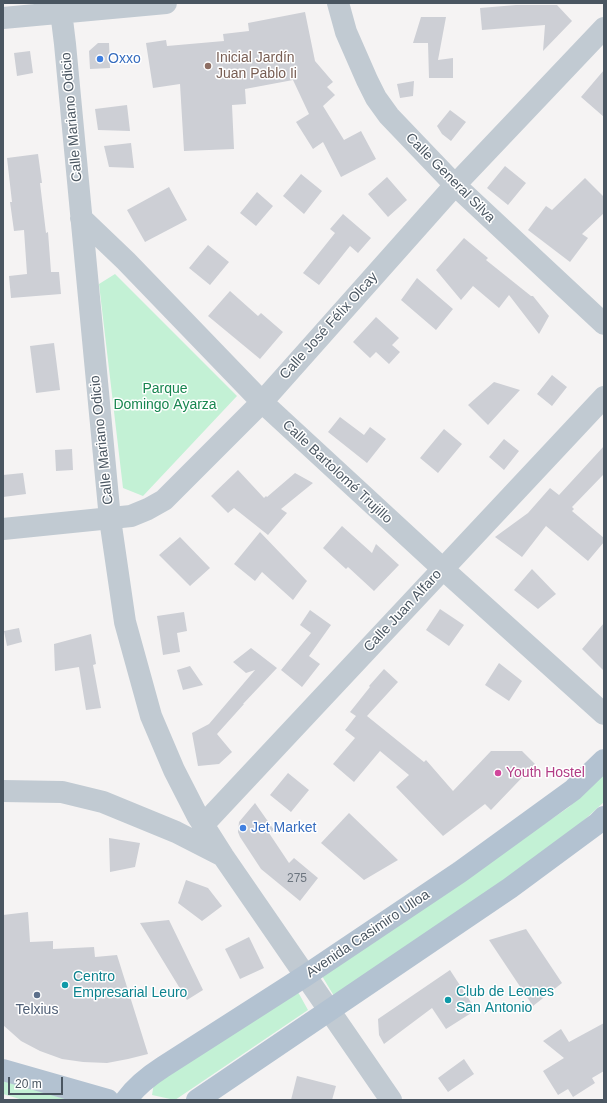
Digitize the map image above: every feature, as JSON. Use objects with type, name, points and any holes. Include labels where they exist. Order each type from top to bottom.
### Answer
[{"type":"main road","name":"Avenida Casimiro Ulloa","points":[[126,1100],[132,1091],[159,1069],[305,976],[460,872],[573,790],[604,760]]},
{"type":"main road","points":[[197,1100],[510,888],[604,817]]},
{"type":"main road","points":[[3,1070],[108,1100]]},
{"type":"street","points":[[3,18],[61,8],[166,3]]},
{"type":"street","name":"Calle General Silva","points":[[338,3],[346,32],[367,80],[376,98],[389,116],[455,185],[604,324]]},
{"type":"street","name":"Calle Mariano Odicio","points":[[61,8],[110,519],[125,622],[151,716],[174,770],[197,815],[222,856],[391,1100]]},
{"type":"street","name":"Calle José Félix Olcay","points":[[3,529],[131,516],[164,500],[262,402],[455,185],[604,28]]},
{"type":"street","name":"Calle Bartolomé Trujillo","points":[[81,218],[126,261],[262,402],[443,569],[604,714]]},
{"type":"street","points":[[86,270],[90,262],[100,258],[126,261]]},
{"type":"street","name":"Calle Juan Alfaro","points":[[203,825],[604,397]]},
{"type":"street","points":[[3,791],[62,792],[103,802],[176,832],[222,856]]},
{"type":"green space","name":"Parque Domingo Ayarza","points":[[115,274],[237,396],[143,496],[123,488],[99,284]]},
{"type":"green space","points":[[604,768],[604,802],[558,844],[334,996],[322,976],[569,807]]},
{"type":"green space","points":[[298,992],[308,1010],[175,1100],[152,1095],[154,1083]]},
{"type":"green space","points":[[3,1080],[69,1100],[23,1100],[3,1094]]},
{"type":"building","points":[[516,5],[557,5],[572,21],[543,51],[545,25],[482,30],[480,8]]},
{"type":"building","points":[[305,12],[315,61],[333,82],[327,87],[335,95],[323,106],[344,140],[361,131],[376,159],[341,177],[323,142],[313,149],[296,122],[309,114],[293,80],[245,89],[246,104],[232,105],[234,149],[184,151],[180,84],[153,88],[146,43],[166,40],[167,46],[224,41],[223,34],[249,31],[248,23]]},
{"type":"building","points":[[421,17],[446,17],[438,60],[453,58],[453,78],[429,78],[428,43],[413,43]]},
{"type":"building","name":"Oxxo","points":[[98,43],[109,43],[110,68],[90,69],[89,51]]},
{"type":"building","points":[[30,51],[33,73],[17,76],[14,53]]},
{"type":"building","points":[[604,70],[604,117],[581,97]]},
{"type":"building","points":[[414,81],[413,96],[400,98],[397,84]]},
{"type":"building","points":[[127,105],[130,131],[98,130],[95,109]]},
{"type":"building","points":[[450,110],[466,122],[451,141],[442,134],[437,126]]},
{"type":"building","points":[[131,143],[134,168],[109,167],[104,146]]},
{"type":"building","points":[[38,154],[46,233],[48,232],[51,272],[59,272],[61,294],[11,298],[9,276],[27,274],[24,230],[14,231],[10,202],[12,202],[7,158]]},
{"type":"building","points":[[505,166],[526,183],[508,205],[487,188]]},
{"type":"building","points":[[301,174],[322,191],[304,214],[283,196]]},
{"type":"building","points":[[387,177],[407,200],[388,217],[368,194]]},
{"type":"building","points":[[585,178],[604,197],[604,213],[582,234],[588,238],[570,262],[528,230],[546,206],[552,210]]},
{"type":"building","points":[[169,187],[187,220],[145,242],[127,210]]},
{"type":"building","points":[[257,192],[273,206],[256,226],[240,213]]},
{"type":"building","points":[[343,214],[371,238],[358,253],[350,246],[319,285],[303,273],[335,233],[330,229]]},
{"type":"building","points":[[464,238],[488,258],[486,260],[531,296],[533,296],[549,316],[539,334],[509,295],[499,308],[473,286],[461,300],[436,270]]},
{"type":"building","points":[[208,245],[229,262],[210,285],[189,268]]},
{"type":"building","points":[[417,278],[453,309],[436,330],[401,300]]},
{"type":"building","points":[[230,291],[258,316],[261,313],[283,332],[260,359],[208,316]]},
{"type":"building","points":[[376,317],[399,338],[392,345],[400,352],[389,364],[376,352],[370,358],[353,342]]},
{"type":"building","points":[[54,343],[60,390],[36,393],[30,346]]},
{"type":"building","points":[[552,375],[567,387],[552,406],[537,394]]},
{"type":"building","points":[[494,382],[520,390],[488,425],[468,405]]},
{"type":"building","points":[[340,417],[364,435],[370,427],[386,439],[367,463],[328,432]]},
{"type":"building","points":[[444,429],[462,444],[438,473],[420,458]]},
{"type":"building","points":[[504,439],[519,451],[504,470],[489,457]]},
{"type":"building","points":[[604,446],[604,474],[572,507],[574,509],[572,511],[604,538],[604,542],[588,561],[546,526],[522,557],[495,537],[528,513],[550,488],[559,495]]},
{"type":"building","points":[[72,449],[73,470],[56,471],[55,450]]},
{"type":"building","points":[[238,470],[264,498],[295,473],[313,483],[281,509],[287,513],[268,535],[234,508],[228,513],[211,496]]},
{"type":"building","points":[[23,473],[26,494],[3,497],[3,475]]},
{"type":"building","points":[[342,526],[372,553],[376,544],[399,565],[374,591],[348,567],[346,569],[323,548]]},
{"type":"building","points":[[260,532],[307,581],[293,600],[262,572],[255,581],[234,564]]},
{"type":"building","points":[[180,537],[210,568],[190,586],[159,555]]},
{"type":"building","points":[[532,569],[556,594],[538,609],[514,590]]},
{"type":"building","points":[[440,609],[464,625],[449,646],[426,630]]},
{"type":"building","points":[[310,610],[331,625],[309,656],[320,664],[302,687],[281,670],[311,633],[300,625]]},
{"type":"building","points":[[184,612],[187,631],[177,633],[180,652],[163,655],[157,616]]},
{"type":"building","points":[[604,623],[604,671],[582,649]]},
{"type":"building","points":[[19,628],[22,642],[7,646],[4,631]]},
{"type":"building","points":[[91,634],[96,664],[93,665],[101,708],[86,710],[79,667],[55,671],[54,644]]},
{"type":"building","points":[[251,648],[277,668],[217,734],[232,752],[219,764],[198,766],[192,733],[209,724],[255,670],[246,673],[233,662]]},
{"type":"building","points":[[499,663],[522,681],[509,701],[485,685]]},
{"type":"building","points":[[190,666],[203,685],[183,690],[177,670]]},
{"type":"building","points":[[384,669],[398,682],[367,716],[424,762],[426,760],[453,791],[491,751],[522,751],[535,764],[491,810],[485,804],[443,836],[396,787],[409,775],[380,751],[354,782],[333,764],[355,738],[345,730],[356,716],[350,712],[370,687],[369,686]]},
{"type":"building","points":[[288,773],[309,790],[291,812],[270,795]]},
{"type":"building","points":[[255,803],[274,830],[269,833],[289,863],[294,858],[318,878],[300,901],[261,869],[240,837],[238,832],[239,822]]},
{"type":"building","points":[[349,813],[398,860],[364,880],[321,843]]},
{"type":"building","points":[[109,838],[140,843],[135,867],[110,872]]},
{"type":"building","points":[[186,880],[208,888],[222,906],[202,921],[178,903]]},
{"type":"building","name":"Centro Empresarial Leuro","points":[[28,912],[30,942],[53,941],[53,949],[94,947],[95,957],[117,955],[148,1054],[107,1063],[62,1059],[40,1051],[21,1041],[3,1025],[3,915]]},
{"type":"building","points":[[169,920],[203,990],[187,1000],[140,923]]},
{"type":"building","points":[[526,929],[562,983],[533,1006],[489,940]]},
{"type":"building","points":[[249,937],[264,968],[240,979],[225,949]]},
{"type":"building","points":[[450,970],[476,1010],[446,1029],[432,1008],[384,1044],[379,1035],[378,1019]]},
{"type":"building","points":[[604,1023],[604,1071],[592,1078],[595,1083],[573,1097],[568,1089],[558,1095],[543,1071],[564,1058],[543,1041],[561,1029],[569,1042]]},
{"type":"building","points":[[464,1059],[474,1074],[448,1092],[438,1078]]},
{"type":"building","points":[[297,1076],[336,1086],[332,1100],[291,1100]]},
{"type":"place","name":"Oxxo","points":[[100,59]]},
{"type":"place","name":"Inicial Jardín Juan Pablo Ii","points":[[208,66]]},
{"type":"place","name":"Youth Hostel","points":[[498,773]]},
{"type":"place","name":"Jet Market","points":[[243,828]]},
{"type":"place","name":"Centro Empresarial Leuro","points":[[65,985]]},
{"type":"place","name":"Telxius","points":[[37,995]]},
{"type":"place","name":"Club de Leones San Antonio","points":[[448,1000]]}]
